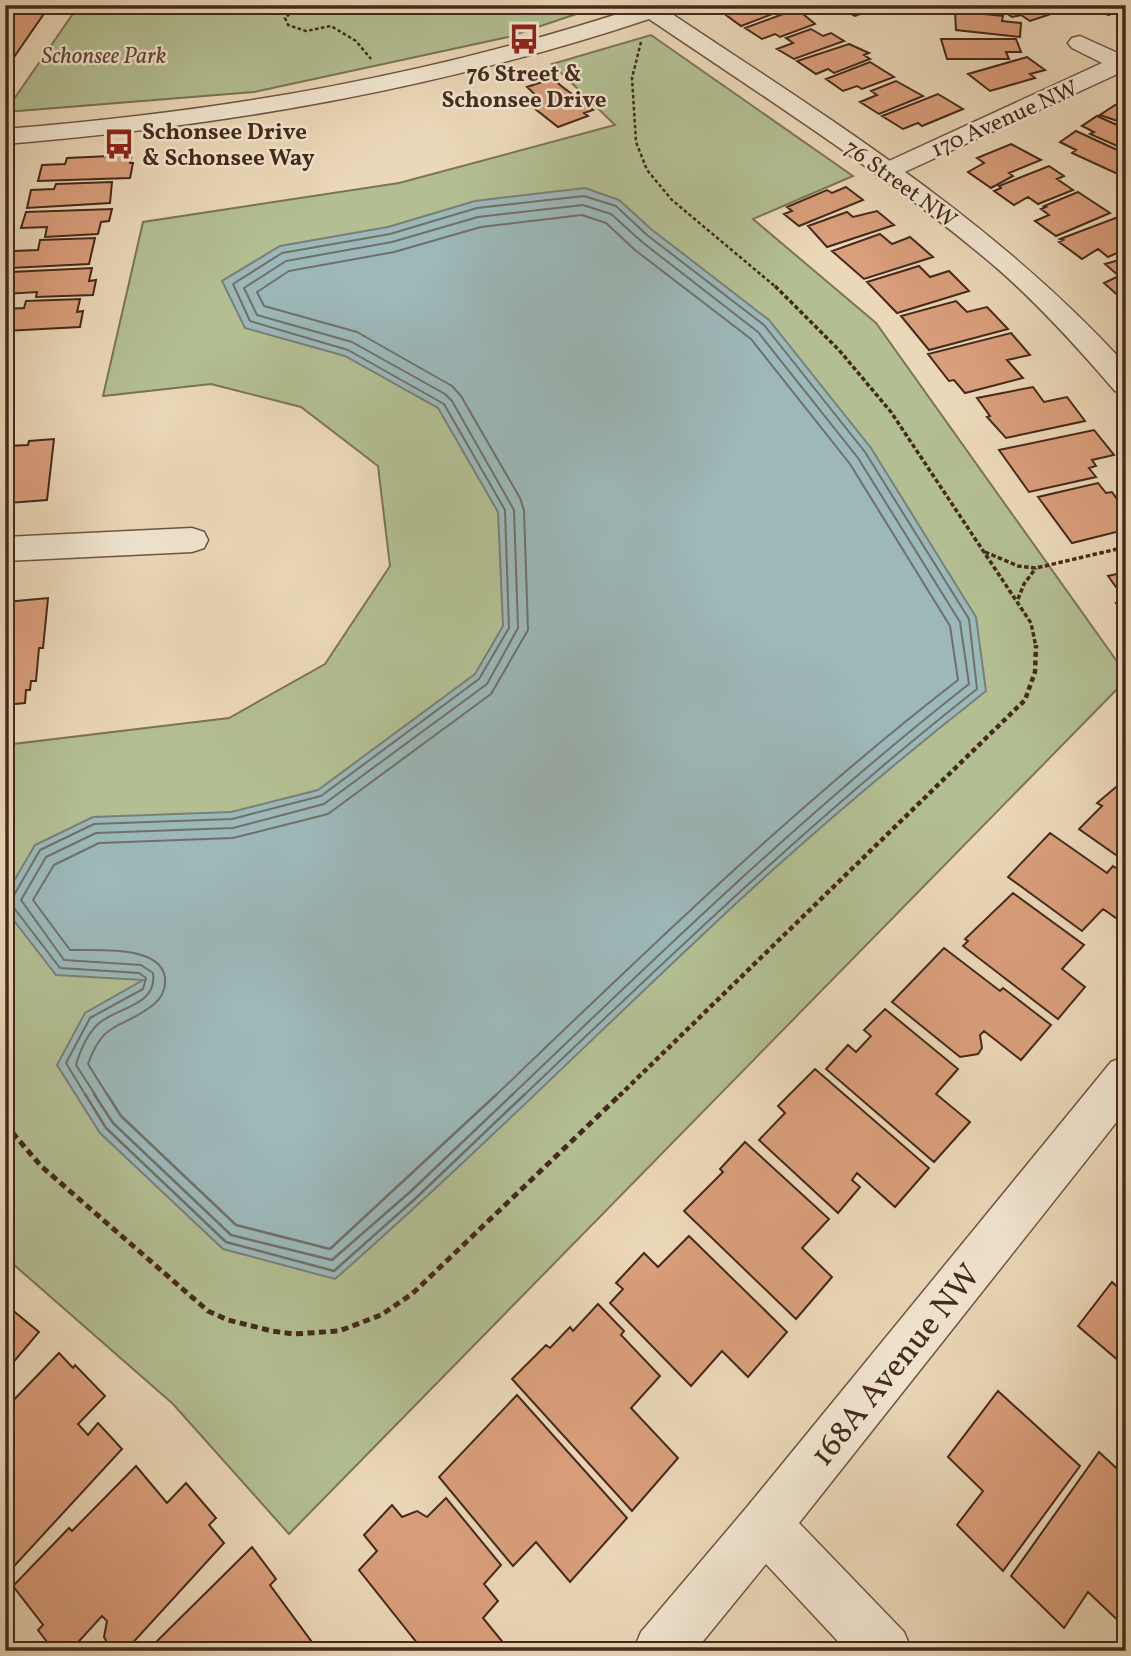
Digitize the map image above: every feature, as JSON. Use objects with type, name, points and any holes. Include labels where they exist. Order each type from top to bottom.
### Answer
[{"type":"street","points":[[5,137],[174,122],[343,96],[480,65],[566,40],[660,8]]},
{"type":"street","name":"76 Street NW","points":[[660,8],[887,171],[1007,264],[1083,335],[1126,384]]},
{"type":"street","name":"170 Avenue NW","points":[[1080,43],[1123,63]]},
{"type":"street","name":"170 Avenue NW","points":[[887,171],[1123,63]]},
{"type":"street","points":[[5,549],[192,540]]},
{"type":"street","name":"168A Avenue NW","points":[[660,1651],[765,1525],[1126,1076]]},
{"type":"street","points":[[765,1525],[885,1651]]},
{"type":"path","points":[[311,5],[300,6],[285,18],[288,25],[306,31],[331,26],[356,41],[373,63]]},
{"type":"path","points":[[5,1124],[41,1166],[208,1311],[236,1324],[256,1329],[306,1335],[345,1329],[379,1317],[430,1280],[1025,700],[1034,685],[1037,641],[1031,623],[891,412],[839,350],[761,272],[672,200],[639,157],[632,78],[638,52],[660,8]]},
{"type":"path","points":[[984,552],[1018,566],[1036,568],[1126,547]]},
{"type":"path","points":[[1018,600],[1024,584],[1036,568]]},
{"type":"green space","name":"Schonsee Park","points":[[79,5],[603,5],[508,37],[254,92],[5,112]]},
{"type":"green space","points":[[651,35],[853,176],[753,219],[876,323],[1126,674],[1126,680],[289,1534],[173,1404],[5,1257],[5,745],[229,718],[325,664],[390,566],[378,466],[301,407],[211,384],[103,396],[143,222],[399,183],[615,125],[552,64]]},
{"type":"water","points":[[585,188],[619,200],[651,229],[769,320],[871,448],[976,617],[986,691],[881,776],[779,864],[479,1148],[335,1279],[223,1249],[100,1133],[57,1065],[85,1013],[143,980],[56,975],[5,909],[5,896],[35,845],[93,817],[231,812],[318,790],[475,674],[503,626],[498,512],[438,408],[345,356],[245,328],[222,281],[280,246],[388,227],[475,201]]},
{"type":"building","points":[[5,5],[50,5],[5,70]]},
{"type":"building","points":[[833,5],[857,5],[855,8],[863,13],[855,16]]},
{"type":"building","points":[[994,5],[1036,5],[1051,14],[1030,21],[1021,15],[1012,17]]},
{"type":"building","points":[[1047,5],[1075,5],[1079,11],[1053,13]]},
{"type":"building","points":[[1087,5],[1119,5],[1109,15],[1085,8]]},
{"type":"building","points":[[740,6],[791,7],[741,26],[726,15],[744,9]]},
{"type":"building","points":[[797,9],[815,24],[780,37],[775,34],[762,39],[745,28]]},
{"type":"building","points":[[955,11],[1003,16],[1002,21],[1021,23],[1020,37],[956,30]]},
{"type":"building","points":[[811,29],[823,36],[831,33],[844,41],[794,59],[777,49],[793,43],[786,38]]},
{"type":"building","points":[[941,39],[1016,39],[1021,52],[1006,52],[1009,59],[947,59]]},
{"type":"building","points":[[849,44],[869,53],[864,55],[870,59],[834,73],[828,69],[816,74],[797,61]]},
{"type":"building","points":[[1027,57],[1045,70],[1030,74],[1035,78],[990,91],[968,74]]},
{"type":"building","points":[[870,62],[894,77],[862,89],[857,86],[843,91],[826,79]]},
{"type":"building","points":[[554,78],[593,110],[584,113],[588,116],[558,127],[529,104],[541,100],[527,87]]},
{"type":"building","points":[[896,81],[923,96],[879,114],[860,102],[877,95],[871,91]]},
{"type":"building","points":[[938,94],[963,109],[922,126],[918,123],[903,129],[882,116]]},
{"type":"building","points":[[1115,105],[1126,109],[1126,124],[1100,115]]},
{"type":"building","points":[[1097,116],[1126,129],[1126,150],[1090,134],[1094,132],[1082,126]]},
{"type":"building","points":[[1076,131],[1126,154],[1126,174],[1122,176],[1072,153],[1076,150],[1060,142]]},
{"type":"building","points":[[1011,144],[1041,160],[1009,173],[1013,176],[991,188],[968,172],[984,163],[977,158]]},
{"type":"building","points":[[132,155],[130,178],[38,181],[42,165],[65,164],[67,158]]},
{"type":"building","points":[[1049,166],[1064,176],[1057,179],[1073,190],[1038,204],[1028,197],[1014,205],[994,191],[1001,188],[999,186]]},
{"type":"building","points":[[112,182],[110,203],[27,208],[31,190],[54,189],[56,184]]},
{"type":"building","points":[[846,187],[863,200],[799,226],[784,214],[792,211],[787,207],[827,190],[832,193]]},
{"type":"building","points":[[1078,192],[1110,213],[1056,236],[1035,221],[1049,215],[1041,209],[1046,207],[1044,206]]},
{"type":"building","points":[[112,209],[109,221],[101,222],[98,234],[45,237],[47,227],[21,228],[26,212]]},
{"type":"building","points":[[877,211],[894,225],[827,247],[808,226],[847,212],[853,217]]},
{"type":"building","points":[[1118,217],[1126,222],[1126,249],[1108,257],[1098,249],[1082,259],[1059,242],[1063,240],[1060,239]]},
{"type":"building","points":[[880,234],[892,244],[910,237],[933,257],[864,279],[832,251]]},
{"type":"building","points":[[95,238],[89,264],[10,268],[14,251],[38,250],[40,240]]},
{"type":"building","points":[[1126,258],[1126,300],[1123,300],[1104,283],[1119,276],[1105,264]]},
{"type":"building","points":[[919,266],[930,277],[949,271],[969,291],[897,313],[867,282]]},
{"type":"building","points":[[92,268],[89,281],[96,280],[93,295],[36,297],[37,292],[5,294],[11,272]]},
{"type":"building","points":[[80,299],[77,312],[83,311],[80,327],[5,331],[5,309],[24,308],[26,301]]},
{"type":"building","points":[[956,301],[967,312],[987,307],[1008,329],[929,350],[901,316]]},
{"type":"building","points":[[1011,333],[1030,355],[1007,360],[1023,378],[965,393],[954,380],[949,381],[928,354]]},
{"type":"building","points":[[1033,387],[1044,402],[1067,397],[1085,421],[1006,438],[987,417],[990,416],[977,398]]},
{"type":"building","points":[[1094,430],[1114,455],[1092,460],[1096,466],[1089,468],[1096,477],[1029,492],[999,450]]},
{"type":"building","points":[[54,439],[47,500],[9,503],[11,488],[5,489],[7,446],[28,445],[29,441]]},
{"type":"building","points":[[1098,483],[1106,493],[1112,492],[1117,499],[1126,496],[1126,533],[1120,531],[1072,543],[1038,497]]},
{"type":"building","points":[[1126,572],[1126,601],[1108,576]]},
{"type":"building","points":[[48,598],[43,648],[39,648],[36,681],[31,681],[30,690],[26,690],[25,703],[5,705],[6,602]]},
{"type":"building","points":[[1126,601],[1126,616],[1116,603]]},
{"type":"building","points":[[1122,782],[1126,785],[1126,866],[1121,863],[1123,860],[1079,829],[1102,806],[1097,803]]},
{"type":"building","points":[[1050,833],[1107,873],[1113,866],[1126,875],[1126,925],[1103,909],[1082,931],[1008,877]]},
{"type":"building","points":[[1013,893],[1084,945],[1062,969],[1085,987],[1058,1019],[963,946],[968,941],[965,939]]},
{"type":"building","points":[[944,948],[1000,991],[1003,988],[1051,1025],[1021,1060],[984,1031],[980,1035],[982,1048],[978,1054],[960,1057],[892,1002]]},
{"type":"building","points":[[885,1009],[958,1069],[936,1094],[970,1122],[934,1162],[826,1069],[848,1045],[856,1052],[871,1036],[864,1030]]},
{"type":"building","points":[[815,1069],[929,1168],[895,1207],[857,1173],[852,1180],[860,1187],[838,1213],[759,1140],[785,1113],[778,1106]]},
{"type":"building","points":[[745,1142],[829,1219],[802,1248],[832,1277],[796,1319],[684,1211],[723,1172],[720,1169]]},
{"type":"building","points":[[689,1236],[787,1332],[748,1377],[722,1351],[691,1386],[610,1303],[623,1289],[616,1283],[644,1253],[658,1267]]},
{"type":"building","points":[[1112,1282],[1126,1295],[1126,1367],[1078,1326]]},
{"type":"building","points":[[5,1304],[39,1332],[5,1372]]},
{"type":"building","points":[[598,1304],[624,1331],[621,1335],[660,1376],[631,1408],[678,1458],[632,1511],[512,1379],[546,1345],[550,1348],[570,1327],[573,1331]]},
{"type":"building","points":[[59,1353],[73,1368],[75,1365],[105,1396],[78,1424],[88,1435],[98,1423],[122,1449],[5,1576],[5,1409]]},
{"type":"building","points":[[998,1391],[1080,1466],[1003,1571],[957,1525],[983,1491],[948,1457]]},
{"type":"building","points":[[517,1395],[627,1518],[570,1582],[536,1542],[513,1566],[439,1477]]},
{"type":"building","points":[[1099,1452],[1126,1477],[1126,1628],[1088,1592],[1064,1628],[1011,1576]]},
{"type":"building","points":[[136,1466],[167,1503],[186,1483],[216,1518],[209,1525],[224,1543],[128,1648],[113,1648],[108,1644],[104,1637],[107,1621],[102,1616],[70,1651],[54,1651],[38,1630],[43,1625],[13,1586],[69,1528],[72,1531]]},
{"type":"building","points":[[446,1498],[501,1565],[484,1584],[498,1601],[483,1618],[510,1651],[409,1651],[417,1643],[359,1570],[377,1551],[364,1535],[392,1505],[402,1517],[417,1511],[427,1517]]},
{"type":"building","points":[[252,1547],[276,1579],[270,1585],[317,1649],[315,1651],[147,1651]]},
{"type":"place","name":"76 Street & Schonsee Drive","points":[[524,39]]},
{"type":"place","name":"Schonsee Drive & Schonsee Way","points":[[119,144]]}]
